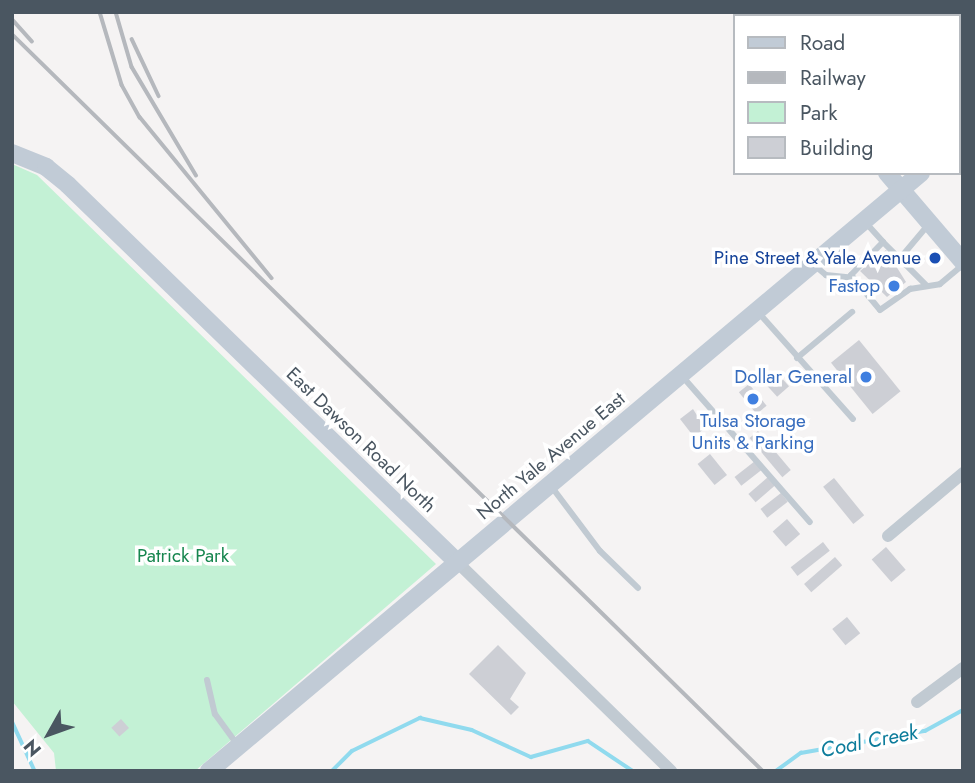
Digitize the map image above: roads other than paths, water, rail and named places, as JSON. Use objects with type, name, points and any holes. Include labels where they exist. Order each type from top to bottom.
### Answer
[{"type":"main road","name":"East Dawson Road North","points":[[12,153],[46,167],[68,185],[456,561]]},
{"type":"main road","points":[[889,175],[963,264]]},
{"type":"main road","name":"North Yale Avenue East","points":[[209,771],[919,175]]},
{"type":"street","points":[[888,536],[963,473]]},
{"type":"street","name":"East Dawson Road North","points":[[456,561],[671,771]]},
{"type":"street","points":[[917,702],[963,668]]},
{"type":"lane","points":[[864,221],[883,242],[902,256],[926,285]]},
{"type":"lane","points":[[902,256],[929,223]]},
{"type":"lane","points":[[883,242],[853,269],[853,278],[880,310],[909,289],[940,284],[963,264]]},
{"type":"lane","points":[[813,264],[826,275],[853,278]]},
{"type":"lane","points":[[757,311],[853,419]]},
{"type":"lane","points":[[797,358],[852,312]]},
{"type":"lane","points":[[681,374],[810,522]]},
{"type":"lane","points":[[550,484],[600,551],[638,588]]},
{"type":"lane","points":[[207,680],[215,715],[238,746]]},
{"type":"waterway","name":"Coal Creek","points":[[776,771],[801,753],[925,731],[963,710]]},
{"type":"waterway","name":"Coal Creek","points":[[332,771],[352,751],[420,718],[472,730],[531,757],[588,741],[633,771]]},
{"type":"waterway","name":"Coal Creek","points":[[12,721],[35,771]]},
{"type":"railway","points":[[100,12],[122,85],[140,117],[272,278]]},
{"type":"railway","points":[[116,12],[132,67],[196,175]]},
{"type":"railway","points":[[12,19],[32,41]]},
{"type":"railway","points":[[12,34],[763,771]]},
{"type":"railway","points":[[132,39],[159,96]]},
{"type":"place","name":"Pine Street & Yale Avenue","points":[[935,258]]},
{"type":"place","name":"Fastop","points":[[894,286]]},
{"type":"place","name":"Dollar General","points":[[866,377]]},
{"type":"place","name":"Tulsa Storage Units & Parking","points":[[753,399]]},
{"type":"park label","name":"Patrick Park","points":[[183,556]]}]
